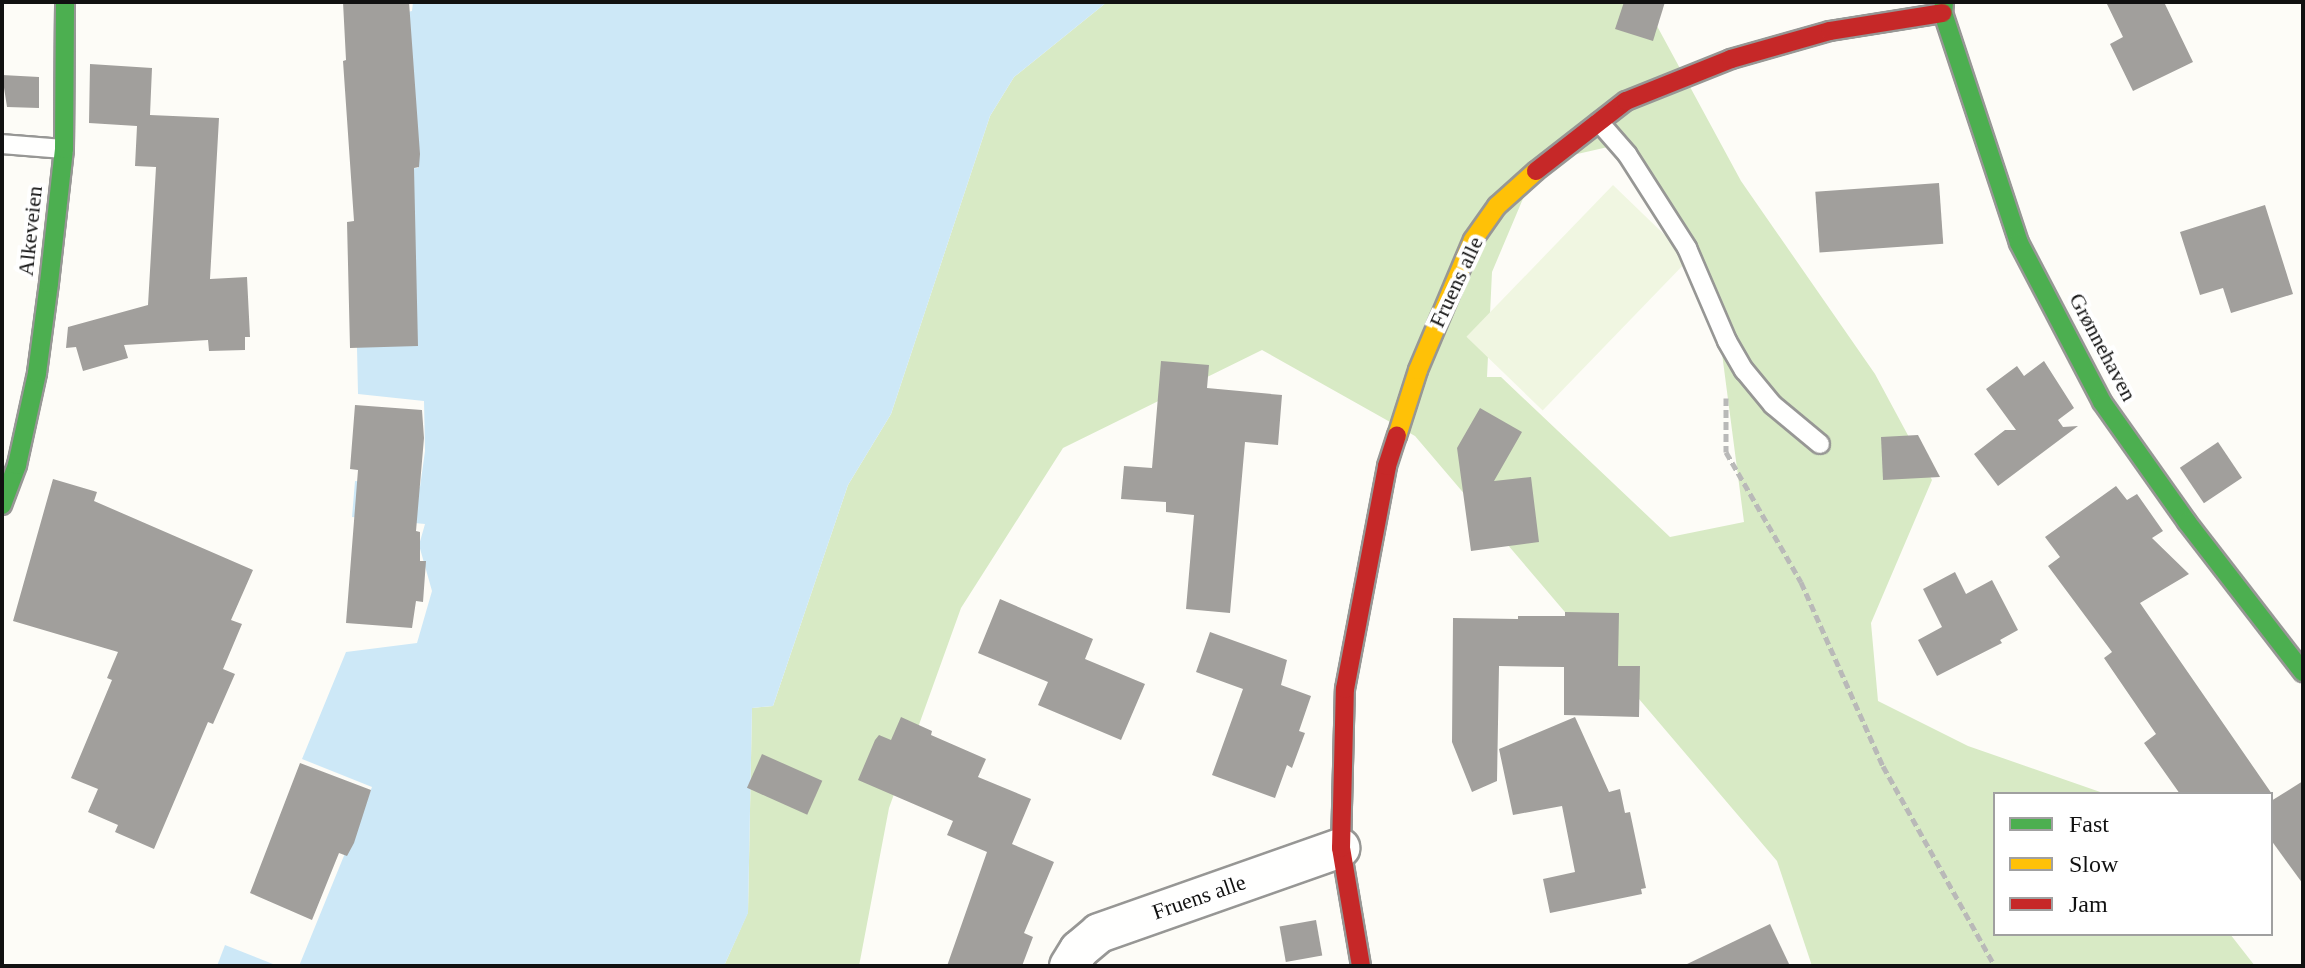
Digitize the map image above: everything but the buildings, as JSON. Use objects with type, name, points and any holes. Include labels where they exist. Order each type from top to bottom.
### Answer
[{"type":"street","name":"Alkeveien","points":[[2,504],[17,465],[37,373],[64,149],[65,2]]},
{"type":"street","name":"Fruens alle","points":[[1361,966],[1341,848],[1345,689],[1351,643],[1387,466],[1418,370],[1473,240],[1497,206],[1559,150],[1626,101],[1731,59],[1830,31],[1944,7]]},
{"type":"street","name":"Grønnehaven","points":[[1944,7],[2019,243],[2102,402],[2187,522],[2303,672]]},
{"type":"street","name":"Fruens alle","points":[[1069,966],[1079,950],[1099,933],[1341,848]]},
{"type":"lane","points":[[1599,122],[1627,154],[1687,248],[1727,341],[1744,370],[1773,405],[1820,444]]},
{"type":"lane","points":[[2,144],[64,149]]},
{"type":"path","points":[[1727,341],[1726,452],[1801,582],[1883,766],[1995,966]]},
{"type":"green space","points":[[1107,2],[1644,2],[1741,181],[1875,374],[1932,480],[1871,623],[1878,701],[1968,746],[2100,792],[1993,792],[1993,936],[2232,936],[2255,966],[1812,966],[1777,861],[1415,436],[1262,350],[1063,448],[961,608],[889,808],[859,966],[724,966],[748,912],[752,708],[773,706],[848,485],[891,414],[990,116],[1014,77]],"holes":[[[1621,144],[1714,292],[1744,522],[1670,537],[1501,377],[1487,377],[1492,272],[1538,163]]]},
{"type":"green space","points":[[1613,185],[1689,259],[1543,410],[1466,337]]},
{"type":"water","points":[[413,2],[1107,2],[1014,77],[990,116],[891,414],[848,485],[773,706],[752,708],[748,913],[724,966],[299,966],[372,787],[302,759],[346,652],[417,643],[432,591],[419,545],[425,524],[352,517],[355,481],[420,487],[425,451],[424,401],[358,394],[357,348],[372,171],[418,168],[413,67],[351,24],[412,11]]},
{"type":"water","points":[[225,945],[278,966],[217,966]]},
{"type":"traffic: fast","points":[[2,505],[17,465],[37,373],[49,283],[64,149],[65,2]]},
{"type":"traffic: fast","points":[[1944,2],[1943,13],[2019,243],[2102,402],[2187,522],[2303,672]]},
{"type":"traffic: slow","points":[[1397,436],[1418,370],[1473,240],[1497,206],[1536,171]]},
{"type":"traffic: jam","points":[[1536,171],[1626,101],[1731,59],[1830,31],[1943,13]]},
{"type":"traffic: jam","points":[[1361,966],[1341,848],[1345,689],[1387,466],[1397,436]]}]
